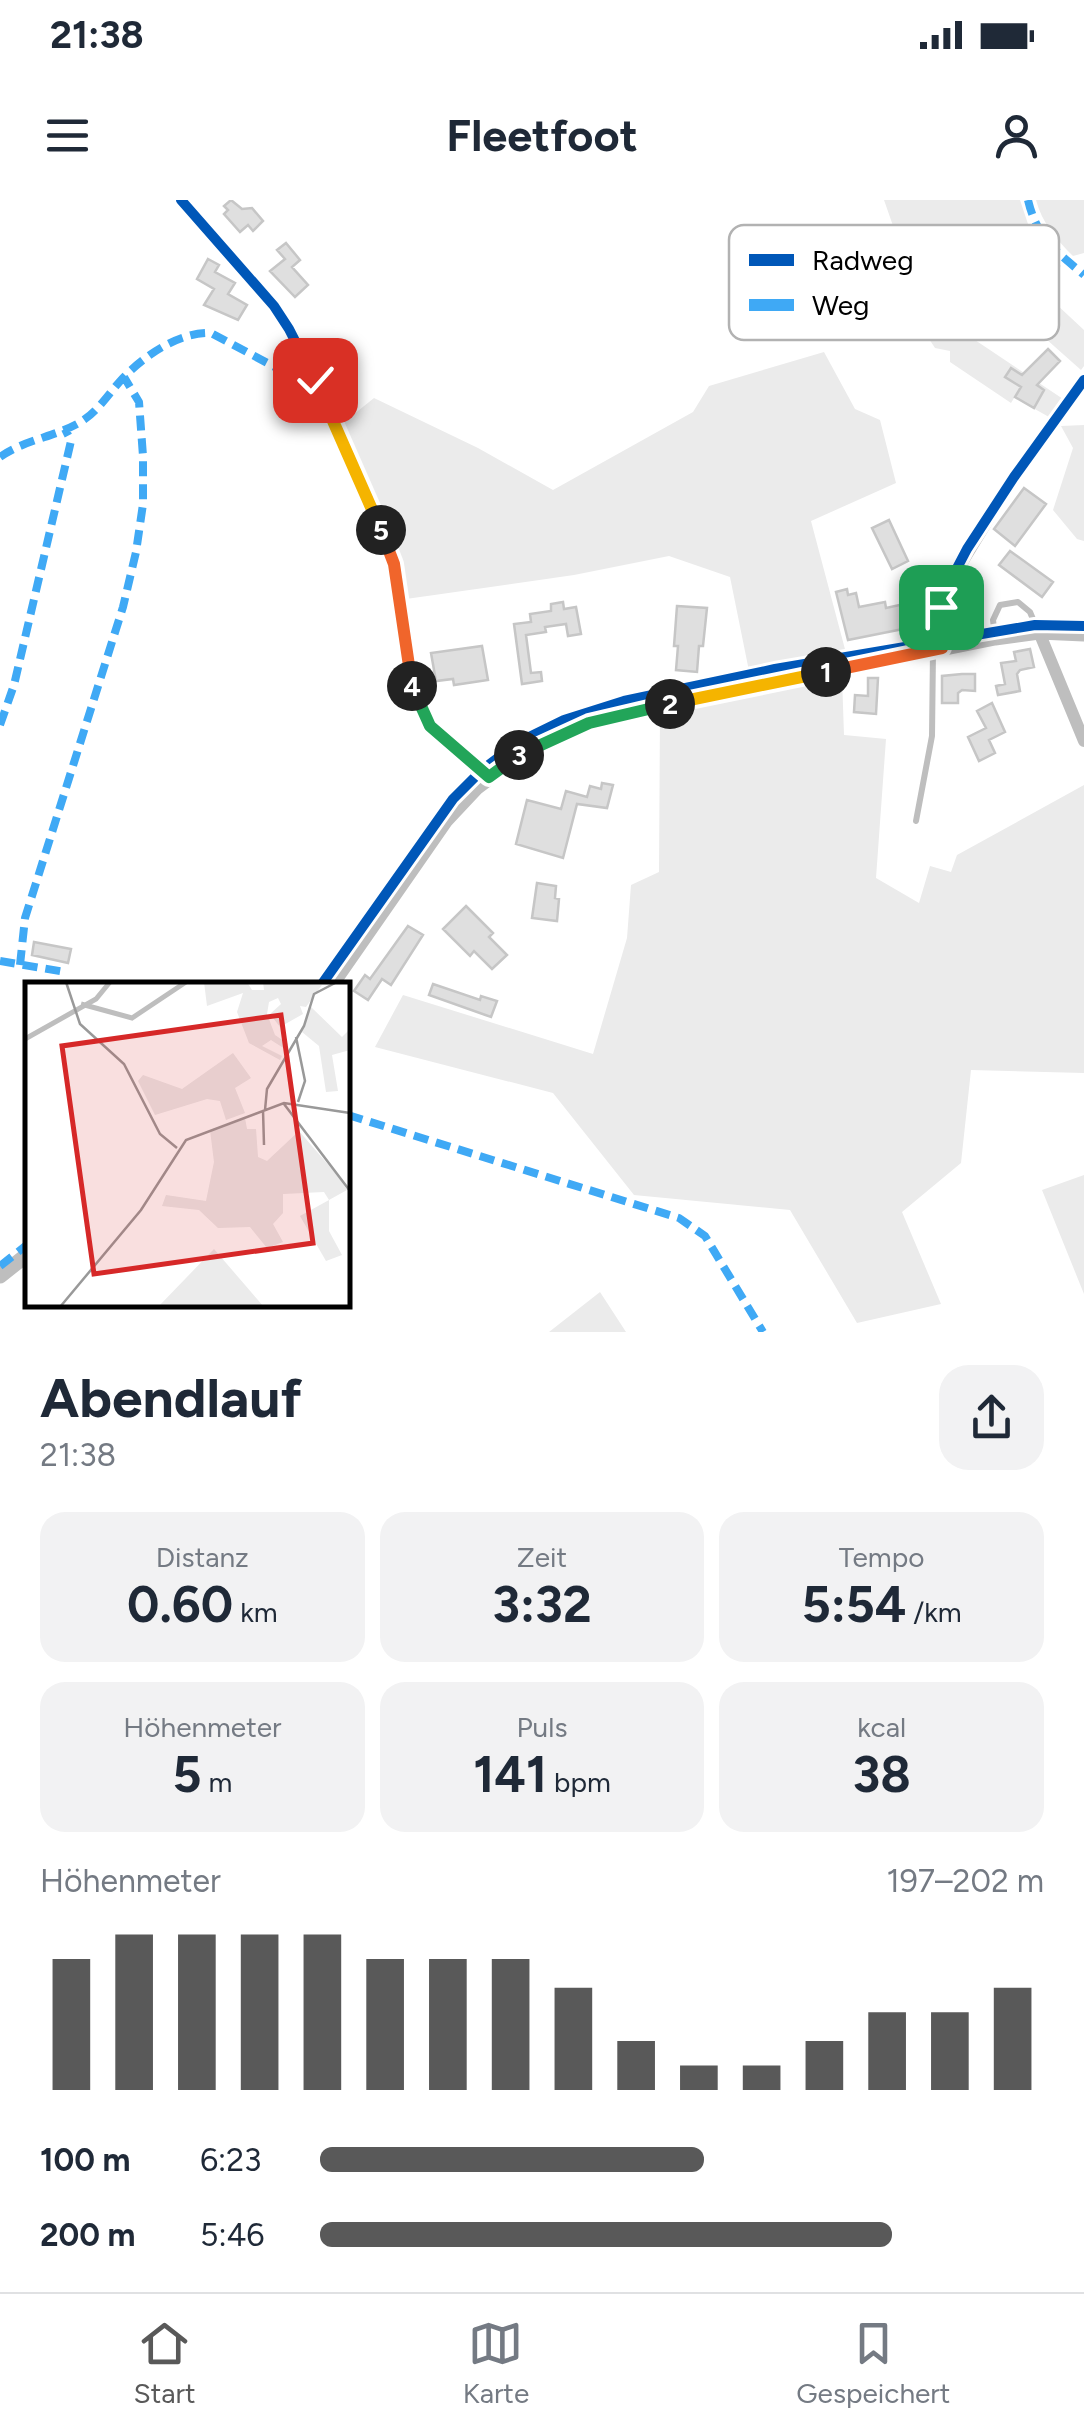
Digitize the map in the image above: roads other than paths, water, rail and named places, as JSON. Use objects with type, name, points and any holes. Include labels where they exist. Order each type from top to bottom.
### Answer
[{"type":"street","points":[[181,200],[274,306],[289,330],[315,380],[394,564],[414,695],[438,734],[489,777]]},
{"type":"street","points":[[938,649],[941,607],[953,576],[1014,477],[1084,380]]},
{"type":"street","points":[[333,982],[430,841],[463,801],[489,777],[540,744],[626,712],[996,638],[1038,632],[1084,634]]},
{"type":"street","points":[[1038,632],[1084,741]]},
{"type":"street","points":[[0,1276],[25,1256]]},
{"type":"lane","points":[[996,638],[992,620],[1000,604],[1018,602],[1030,612],[1038,632]]},
{"type":"lane","points":[[916,821],[932,736],[938,649]]}]
